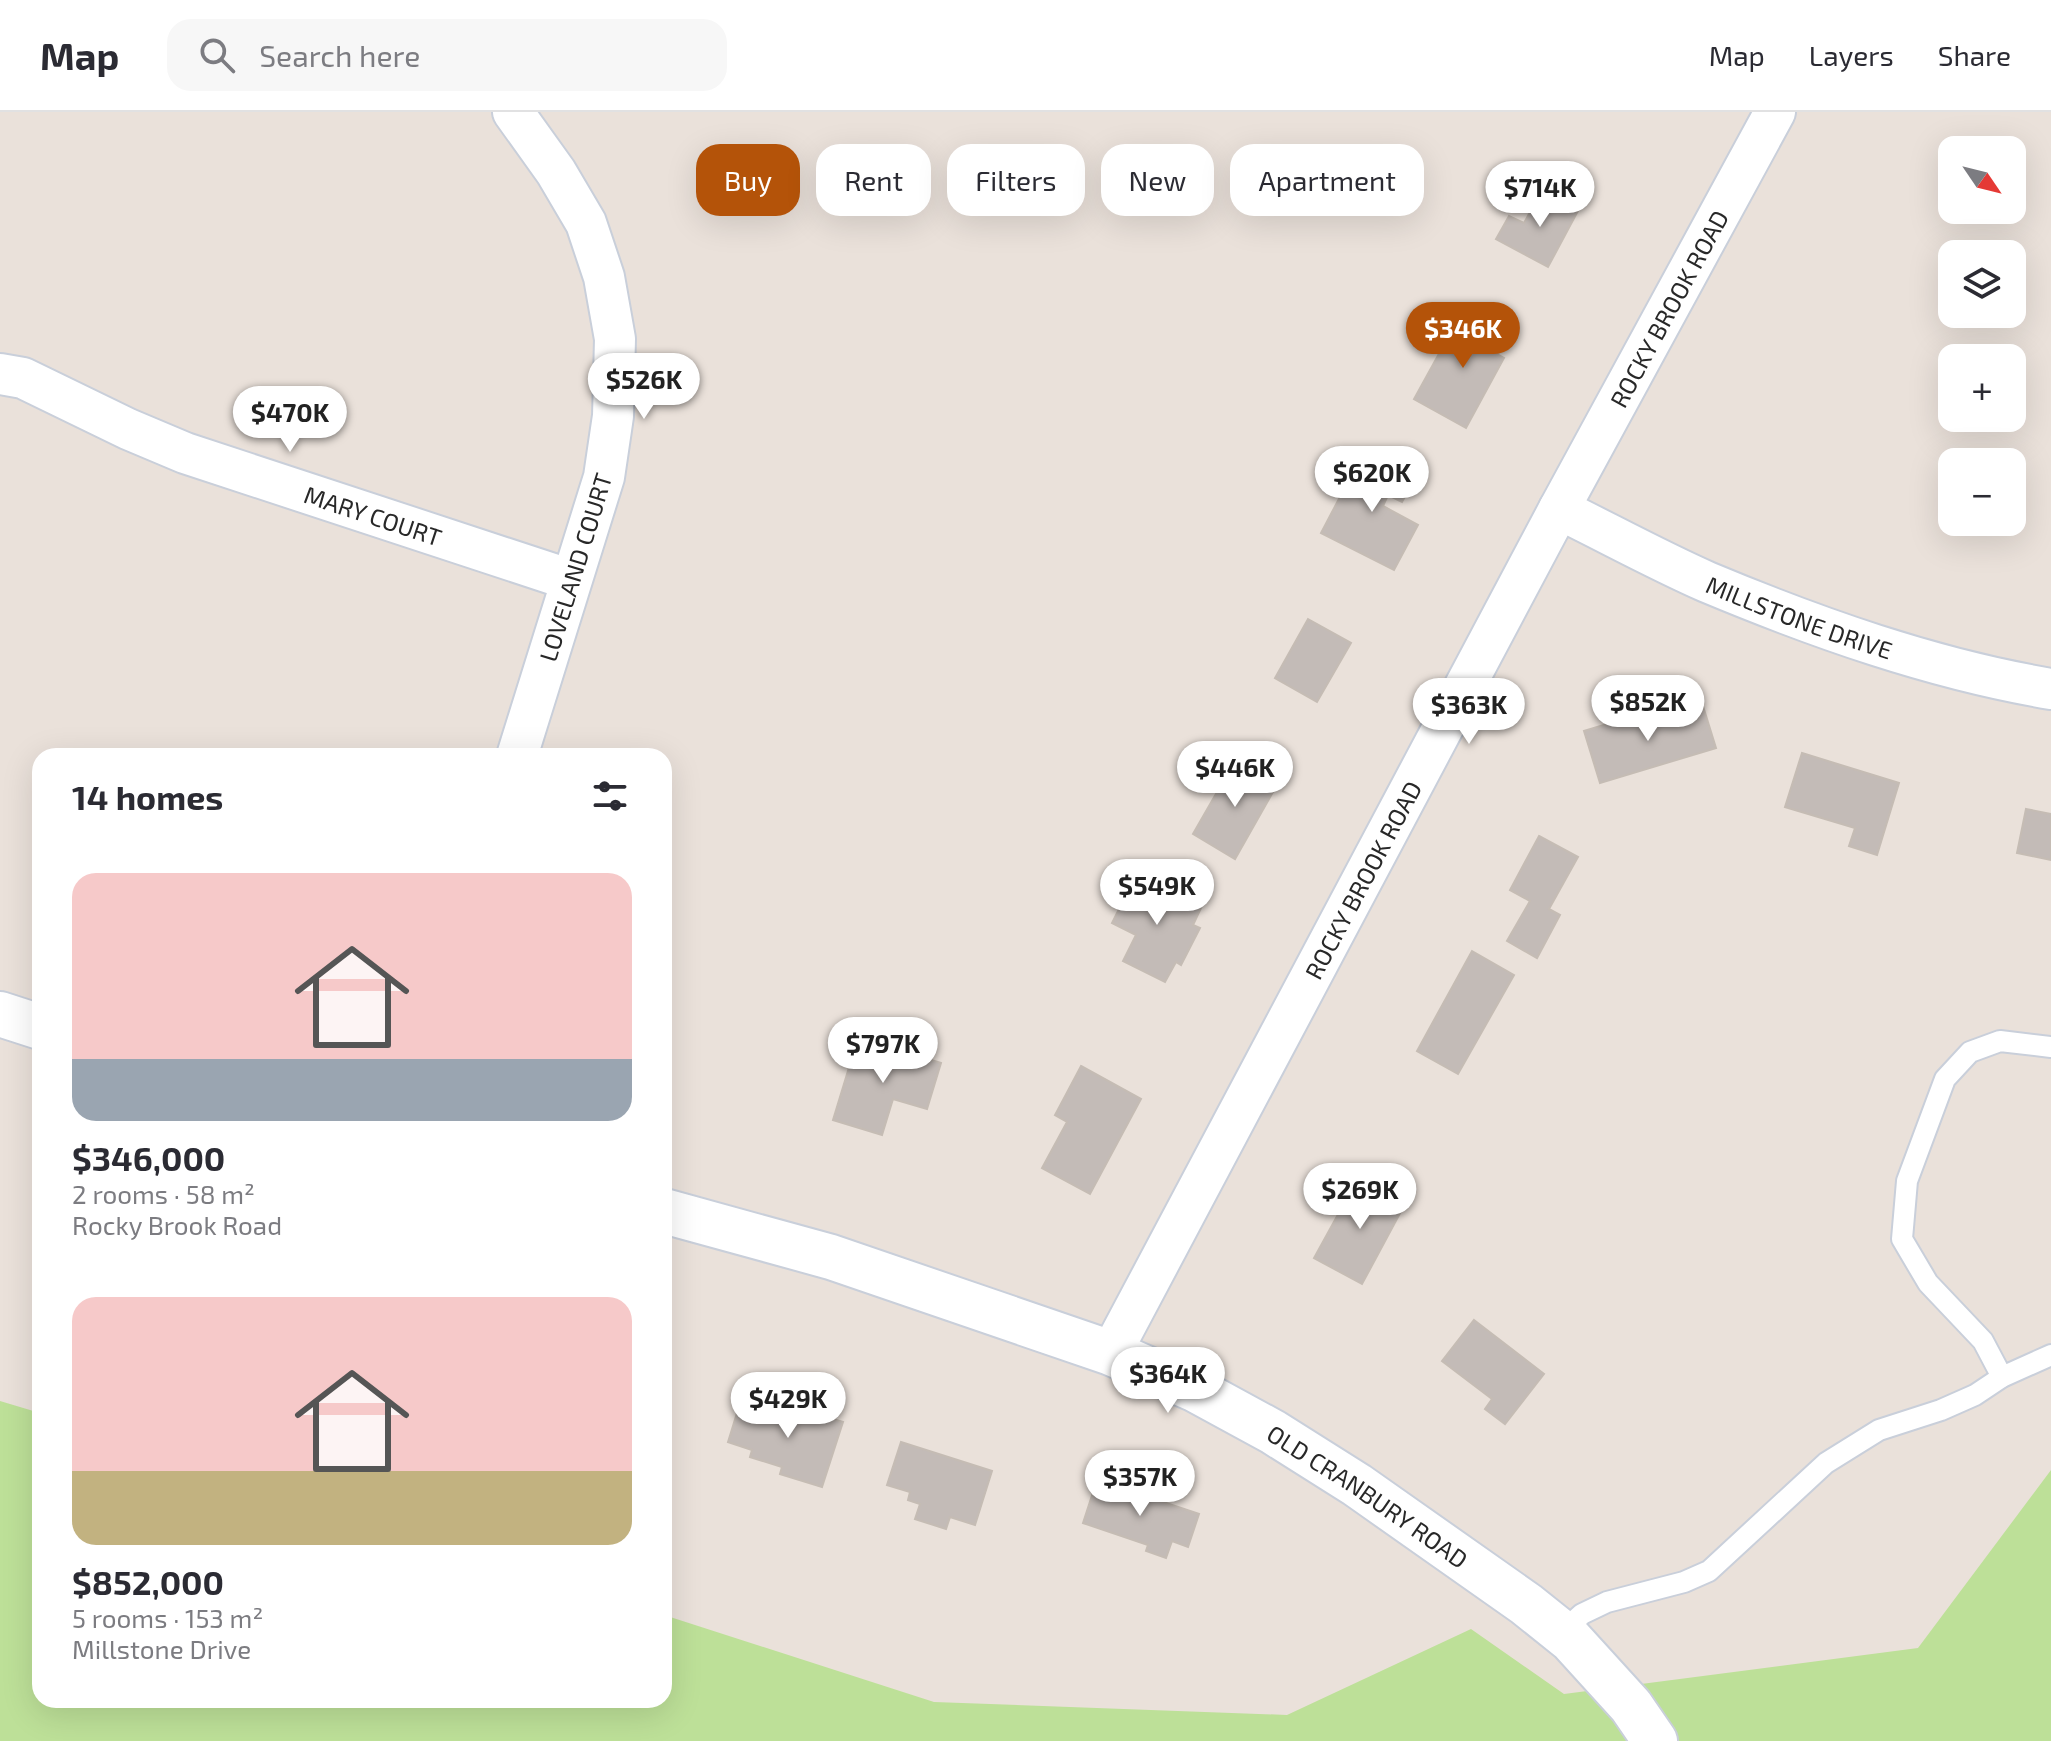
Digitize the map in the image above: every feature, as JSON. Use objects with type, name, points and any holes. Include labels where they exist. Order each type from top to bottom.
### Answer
[{"type":"street","name":"LOVELAND COURT","points":[[513,112],[556,172],[586,223],[604,277],[615,339],[613,416],[604,477],[519,748]]},
{"type":"street","name":"ROCKY BROOK ROAD","points":[[1111,1353],[1559,509],[1775,112]]},
{"type":"street","name":"MARY COURT","points":[[0,374],[23,378],[185,453],[571,580]]},
{"type":"street","name":"MILLSTONE DRIVE","points":[[1559,509],[1705,581],[1812,623],[1920,658],[2051,689]]},
{"type":"street","points":[[0,1014],[32,1024]]},
{"type":"street","name":"OLD CRANBURY ROAD","points":[[672,1213],[831,1257],[1111,1353],[1194,1389],[1273,1432],[1357,1485],[1526,1604],[1571,1640],[1631,1706],[1655,1741]]},
{"type":"lane","points":[[2002,1377],[1983,1341],[1928,1283],[1902,1239],[1907,1181],[1945,1079],[1970,1052],[2000,1041],[2051,1047]]},
{"type":"lane","points":[[1561,1633],[1582,1614],[1607,1602],[1684,1582],[1709,1571],[1826,1463],[1879,1430],[1941,1410],[2051,1355]]},
{"type":"green space","points":[[0,1401],[32,1411],[32,1708],[672,1708],[672,1618],[934,1702],[1287,1715],[1471,1629],[1564,1694],[1918,1648],[2051,1470],[2051,1741],[0,1741]]},
{"type":"building","points":[[1542,190],[1579,209],[1548,267],[1496,239],[1509,216],[1524,223]]},
{"type":"building","points":[[1463,310],[1507,335],[1497,354],[1504,358],[1466,428],[1414,399]]},
{"type":"building","points":[[1362,455],[1413,482],[1402,502],[1388,495],[1383,506],[1418,525],[1394,570],[1321,533]]},
{"type":"building","points":[[1308,619],[1351,643],[1317,702],[1275,678]]},
{"type":"building","points":[[1703,706],[1716,748],[1600,783],[1584,731],[1634,716],[1640,725]]},
{"type":"building","points":[[1802,753],[1899,783],[1877,855],[1849,846],[1855,828],[1785,807]]},
{"type":"building","points":[[1236,759],[1278,783],[1235,859],[1193,834]]},
{"type":"building","points":[[2026,809],[2051,814],[2051,860],[2017,853]]},
{"type":"building","points":[[1539,836],[1578,857],[1549,909],[1560,915],[1537,958],[1507,941],[1530,901],[1510,890]]},
{"type":"building","points":[[1137,873],[1202,906],[1193,925],[1200,928],[1181,965],[1176,962],[1165,982],[1123,961],[1136,935],[1112,923]]},
{"type":"building","points":[[1472,951],[1514,975],[1458,1074],[1417,1051]]},
{"type":"building","points":[[858,1038],[941,1063],[927,1109],[893,1099],[882,1135],[833,1120]]},
{"type":"building","points":[[1081,1066],[1141,1099],[1090,1194],[1042,1168],[1067,1122],[1055,1115]]},
{"type":"building","points":[[1358,1178],[1405,1204],[1362,1284],[1314,1258]]},
{"type":"building","points":[[1474,1320],[1544,1374],[1505,1424],[1485,1409],[1492,1399],[1442,1361]]},
{"type":"building","points":[[741,1400],[796,1418],[799,1409],[843,1422],[822,1487],[780,1474],[782,1467],[750,1457],[752,1450],[728,1442]]},
{"type":"building","points":[[901,1442],[992,1471],[975,1525],[950,1517],[946,1529],[915,1519],[920,1504],[908,1500],[910,1492],[887,1485]]},
{"type":"building","points":[[1097,1480],[1199,1514],[1188,1547],[1172,1541],[1166,1558],[1146,1551],[1148,1545],[1083,1523]]}]
